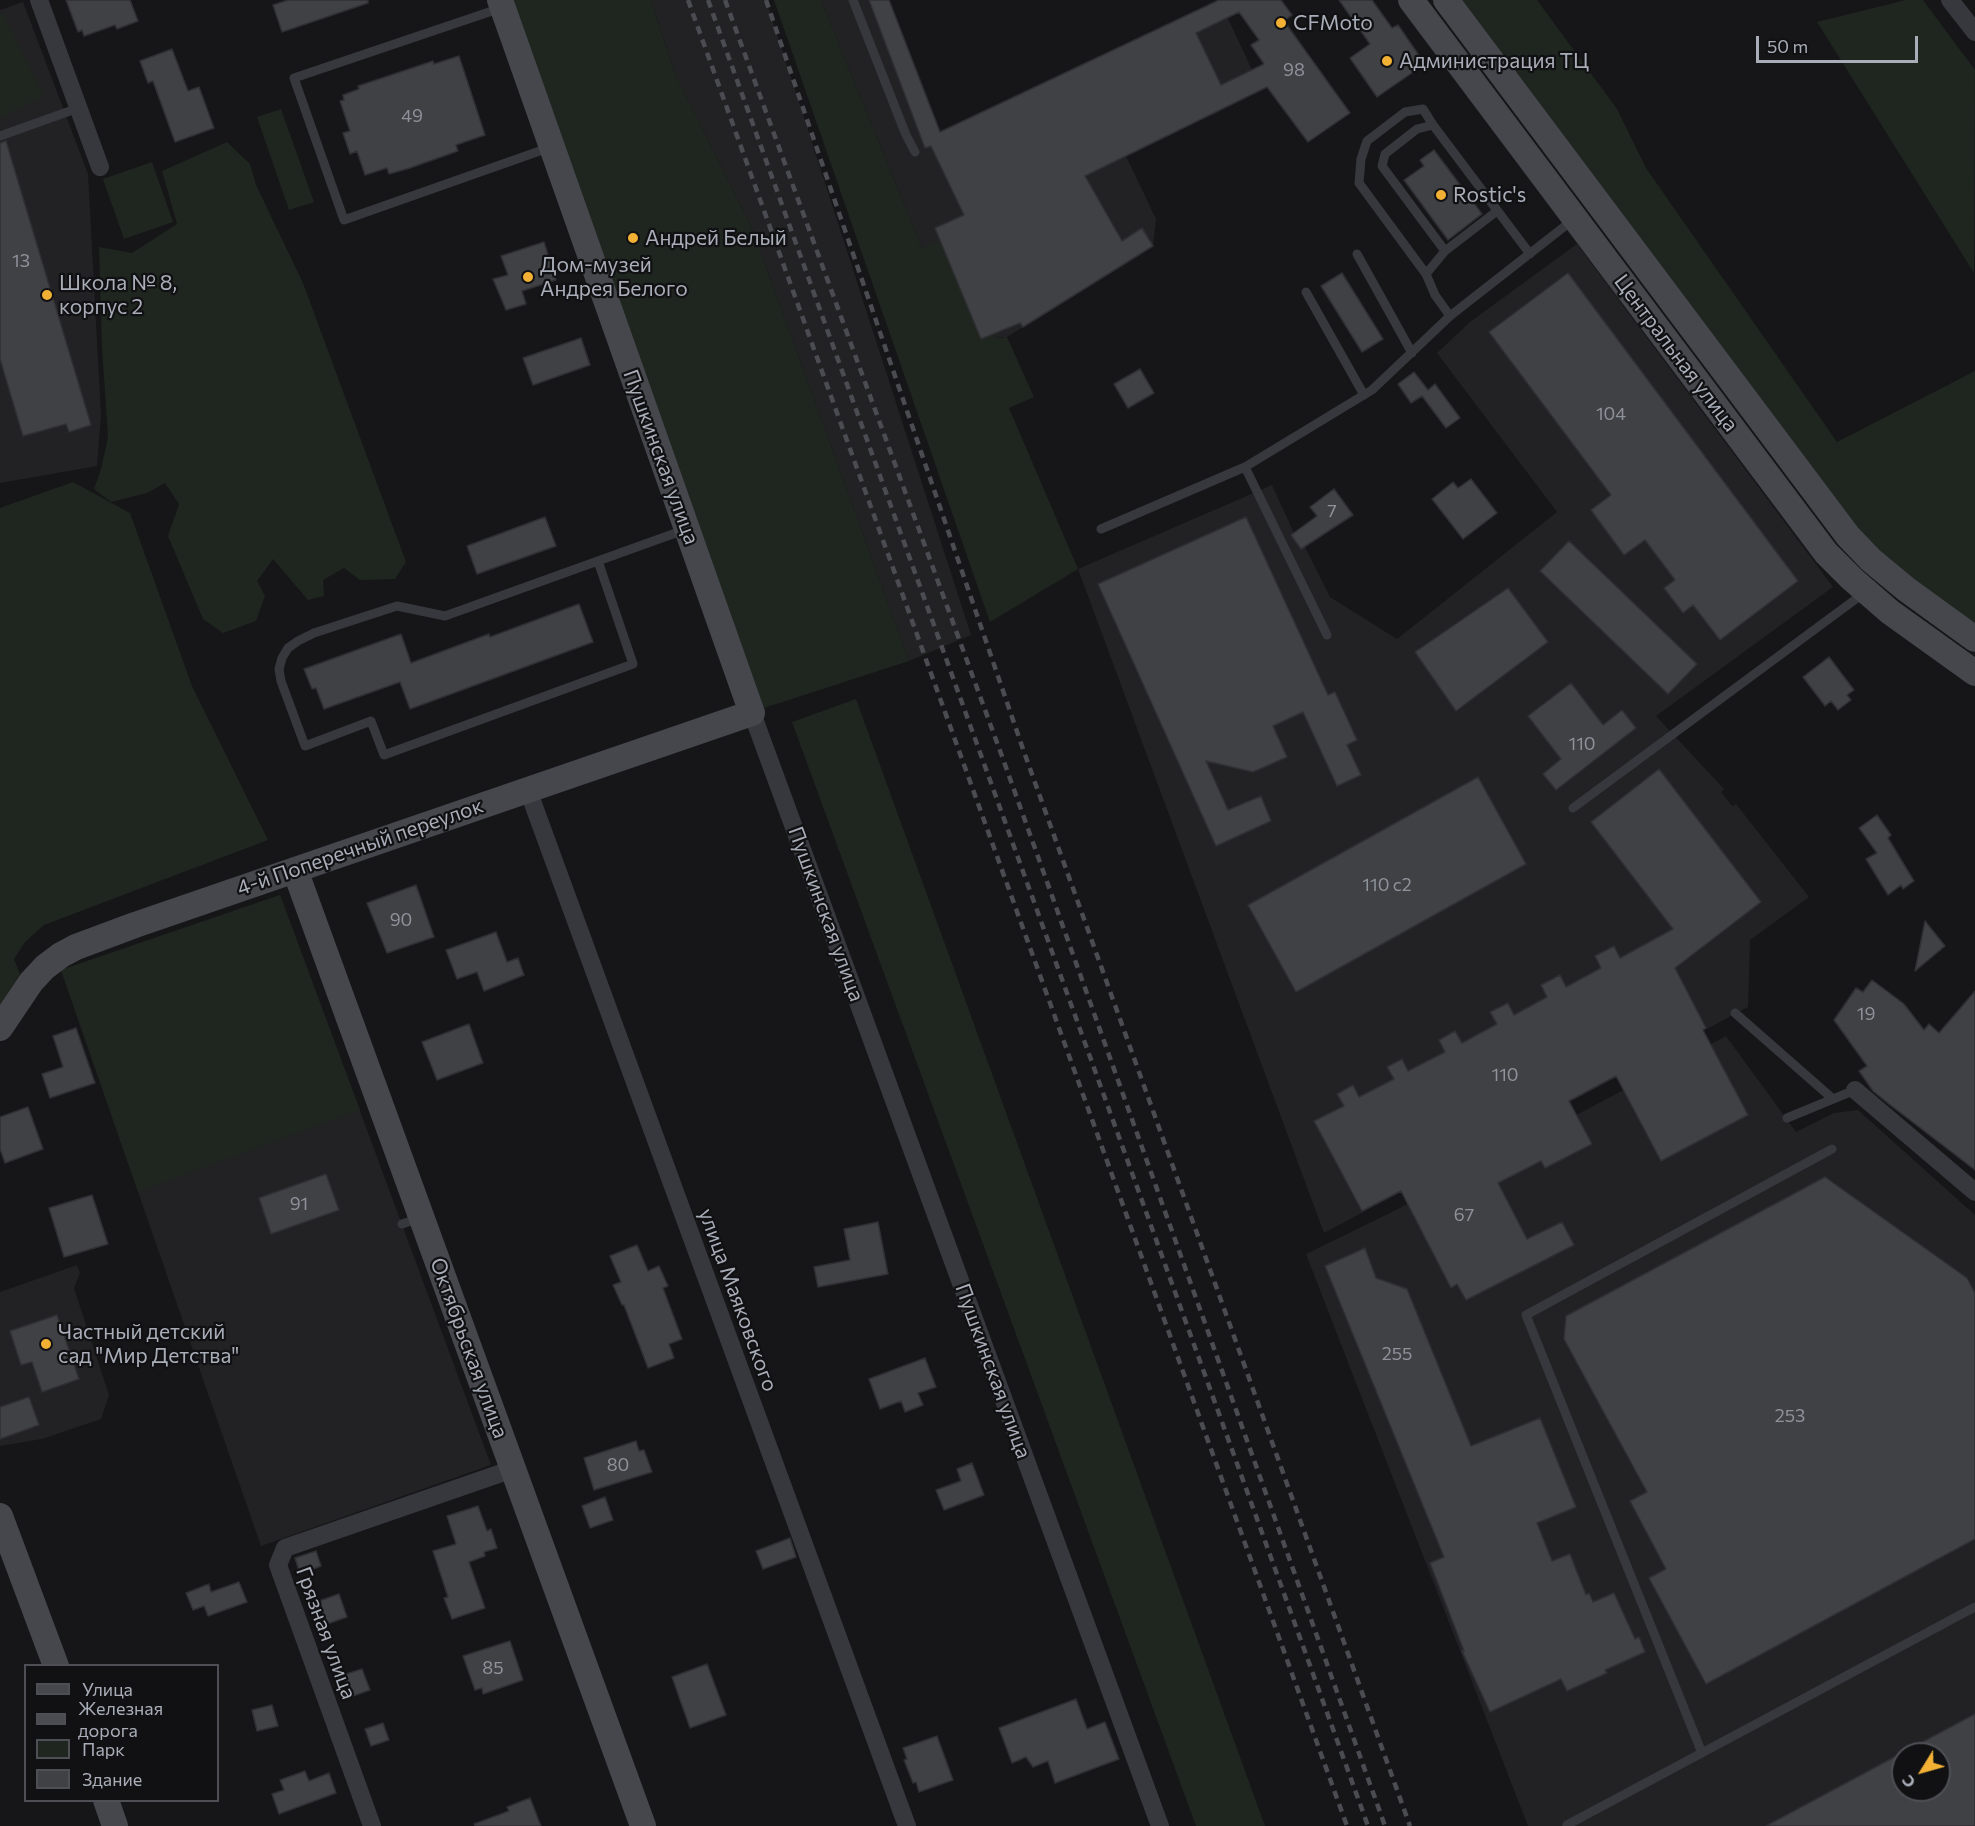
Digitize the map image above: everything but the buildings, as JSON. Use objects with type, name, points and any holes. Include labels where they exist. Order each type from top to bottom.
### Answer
[{"type":"street","points":[[39,0],[100,166]]},
{"type":"street","name":"Центральная улица","points":[[1411,0],[1826,553],[1890,612],[1975,673]]},
{"type":"street","name":"Центральная улица","points":[[1446,0],[1848,536],[1870,560],[1975,639]]},
{"type":"street","points":[[1950,0],[1975,32]]},
{"type":"street","name":"Пушкинская улица","points":[[502,3],[752,713],[1160,1826]]},
{"type":"street","name":"4-й Поперечный переулок","points":[[0,1028],[31,982],[61,955],[135,925],[752,713]]},
{"type":"street","name":"улица Маяковского","points":[[528,790],[907,1826]]},
{"type":"street","name":"Октябрьская улица","points":[[295,870],[412,1221],[513,1468],[643,1826]]},
{"type":"street","points":[[1856,1090],[1975,1192]]},
{"type":"street","name":"Грязная улица","points":[[372,1826],[278,1566],[285,1548],[513,1468]]},
{"type":"street","points":[[0,1516],[56,1664]]},
{"type":"street","points":[[107,1802],[115,1826]]},
{"type":"lane","points":[[853,0],[906,135],[915,152]]},
{"type":"lane","points":[[502,3],[294,78],[344,220],[551,147]]},
{"type":"lane","points":[[1450,316],[1435,295],[1426,274],[1359,183],[1361,159],[1367,141],[1405,112],[1423,110],[1530,254]]},
{"type":"lane","points":[[0,136],[70,111]]},
{"type":"lane","points":[[1434,125],[1417,129],[1385,154],[1382,166],[1445,251]]},
{"type":"lane","points":[[1426,274],[1445,251],[1497,211]]},
{"type":"lane","points":[[1101,530],[1245,467],[1372,390],[1450,316],[1575,218]]},
{"type":"lane","points":[[1357,254],[1412,352]]},
{"type":"lane","points":[[1306,292],[1364,395]]},
{"type":"lane","points":[[1245,467],[1327,635]]},
{"type":"lane","points":[[598,561],[633,664],[384,755],[371,721],[305,746],[281,681],[279,669],[288,648],[298,641],[314,633],[396,606],[445,616],[686,529]]},
{"type":"lane","points":[[1573,808],[1866,592]]},
{"type":"lane","points":[[1735,1013],[1833,1099]]},
{"type":"lane","points":[[1787,1118],[1856,1090]]},
{"type":"lane","points":[[1702,1753],[1526,1315],[1832,1149]]},
{"type":"lane","points":[[1567,1825],[1975,1607]]},
{"type":"shaded area","points":[[651,0],[766,0],[971,635],[909,661],[752,228],[674,71]]},
{"type":"shaded area","points":[[821,0],[889,0],[940,132],[1211,4],[1225,12],[1261,89],[1126,156],[1156,219],[1153,246],[1007,337],[981,339],[940,242],[922,248]]},
{"type":"shaded area","name":"Школа № 8, корпус 2","points":[[23,2],[88,174],[101,415],[97,466],[0,483],[0,10]]},
{"type":"shaded area","points":[[1577,244],[1833,587],[1656,716],[1724,789],[1721,792],[1732,806],[1736,804],[1809,897],[1750,940],[1748,1007],[1324,1233],[1078,569],[1272,485],[1294,533],[1291,535],[1301,549],[1305,547],[1330,597],[1397,639],[1557,512],[1437,353],[1470,322]]},
{"type":"shaded area","points":[[280,895],[491,1465],[261,1546],[61,970]]},
{"type":"shaded area","points":[[1726,1036],[1796,1132],[1834,1113],[1858,1110],[1975,1215],[1975,1826],[1528,1826],[1306,1254],[1394,1211]]},
{"type":"shaded area","name":"Частный детский сад \"Мир Детства\"","points":[[77,1265],[80,1273],[74,1288],[109,1395],[101,1419],[42,1439],[0,1446],[0,1292]]},
{"type":"green space","points":[[511,0],[651,0],[674,71],[752,228],[909,661],[761,709]]},
{"type":"green space","points":[[774,0],[821,0],[922,248],[940,241],[981,338],[993,334],[996,338],[1007,337],[1034,397],[1009,408],[1078,569],[990,622]]},
{"type":"green space","points":[[1452,0],[1537,0],[1617,109],[1646,168],[1837,442],[1975,371],[1975,631],[1873,554]]},
{"type":"green space","points":[[1906,0],[1923,0],[1975,70],[1974,273],[1817,22]]},
{"type":"green space","points":[[3,13],[44,96],[0,118],[0,14]]},
{"type":"green space","points":[[281,109],[314,202],[289,210],[257,117]]},
{"type":"green space","points":[[227,142],[250,164],[256,185],[303,283],[406,562],[395,579],[360,580],[344,568],[323,580],[324,596],[308,600],[273,559],[257,581],[265,596],[256,621],[223,633],[203,619],[168,536],[179,504],[165,483],[147,493],[111,502],[94,489],[108,437],[99,247],[132,253],[177,224],[162,171]]},
{"type":"green space","points":[[152,162],[173,222],[124,239],[103,179]]},
{"type":"green space","points":[[73,482],[130,513],[192,686],[268,840],[44,925],[25,942],[14,959],[20,974],[0,1005],[0,508]]},
{"type":"green space","points":[[856,699],[1265,1826],[1196,1826],[792,722]]},
{"type":"green space","points":[[280,895],[360,1110],[138,1192],[61,970]]},
{"type":"railway","points":[[688,0],[1347,1826]]},
{"type":"railway","points":[[708,0],[1368,1826]]},
{"type":"railway","points":[[725,0],[1003,759],[1385,1826]]},
{"type":"railway","points":[[766,0],[1024,752],[1410,1826]]},
{"type":"place","name":"CFMoto","points":[[1281,23]]},
{"type":"place","name":"Администрация ТЦ","points":[[1387,61]]},
{"type":"place","name":"Rostic's","points":[[1441,195]]},
{"type":"place","name":"Андрей Белый","points":[[633,238]]},
{"type":"place","name":"Дом-музей Андрея Белого","points":[[528,277]]},
{"type":"place","name":"Школа № 8, корпус 2","points":[[47,295]]},
{"type":"place","name":"Частный детский сад \"Мир Детства\"","points":[[46,1344]]}]
